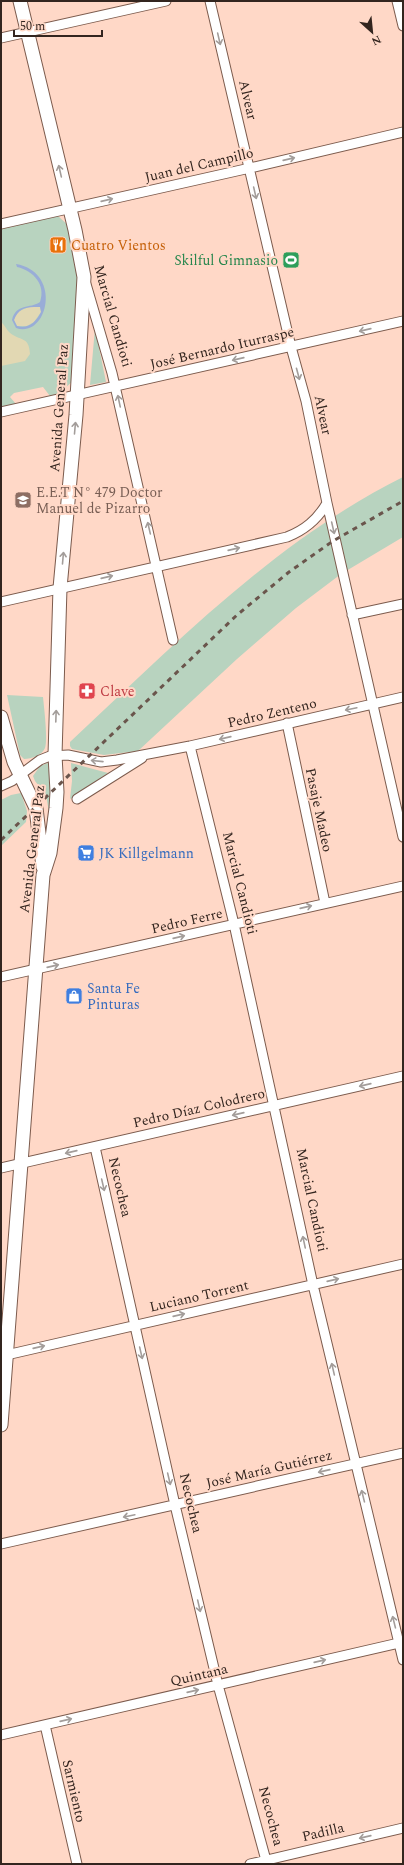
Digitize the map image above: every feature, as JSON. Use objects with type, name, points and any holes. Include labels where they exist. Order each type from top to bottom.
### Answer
[{"type":"main road","name":"Marcial Candioti","points":[[20,1],[84,277]]},
{"type":"main road","name":"Avenida General Paz","points":[[1,1425],[3,1356],[43,875],[50,853],[56,808],[57,792],[55,755],[60,588],[76,415],[84,277]]},
{"type":"main road","points":[[1,717],[14,762],[16,779],[36,808],[43,875]]},
{"type":"street","points":[[1,38],[166,1]]},
{"type":"street","name":"Alvear","points":[[210,1],[291,347],[306,401],[327,503],[403,837]]},
{"type":"street","points":[[397,1],[403,26]]},
{"type":"street","name":"Juan del Campillo","points":[[1,224],[403,132]]},
{"type":"street","name":"Marcial Candioti","points":[[84,277],[116,387],[158,566],[173,640]]},
{"type":"street","name":"José Bernardo Iturraspe","points":[[1,412],[403,321]]},
{"type":"street","points":[[1,602],[296,533],[319,517],[327,503]]},
{"type":"street","points":[[352,615],[403,604]]},
{"type":"street","name":"Pedro Zenteno","points":[[55,755],[101,762],[146,755],[403,697]]},
{"type":"street","name":"Pasaje Madeo","points":[[287,723],[325,903]]},
{"type":"street","name":"Marcial Candioti","points":[[190,746],[234,924],[314,1285],[356,1464],[401,1642],[403,1660]]},
{"type":"street","points":[[1,792],[40,760],[55,755]]},
{"type":"street","name":"Pedro Zenteno","points":[[76,799],[146,755]]},
{"type":"street","points":[[1,786],[16,779]]},
{"type":"street","name":"Pedro Ferre","points":[[1,977],[403,886]]},
{"type":"street","name":"Pedro Díaz Colodrero","points":[[1,1168],[403,1076]]},
{"type":"street","name":"Necochea","points":[[94,1147],[175,1505],[218,1685],[266,1862]]},
{"type":"street","name":"Luciano Torrent","points":[[3,1356],[403,1264]]},
{"type":"street","name":"José María Gutiérrez","points":[[1,1544],[403,1453]]},
{"type":"street","name":"Quintana","points":[[1,1735],[401,1642]]},
{"type":"street","name":"Sarmiento","points":[[44,1725],[77,1864]]},
{"type":"street","name":"Padilla","points":[[250,1864],[266,1862],[403,1828]]},
{"type":"green space","points":[[58,216],[70,227],[81,277],[73,381],[57,395],[50,396],[43,387],[14,393],[10,397],[16,404],[1,407],[1,228]]},
{"type":"green space","points":[[95,328],[106,382],[90,385]]},
{"type":"green space","points":[[403,477],[403,537],[341,574],[296,608],[237,659],[138,751],[104,755],[72,749],[70,742],[187,632],[269,563],[356,503]]},
{"type":"green space","points":[[7,695],[43,697],[46,723],[46,744],[42,753],[24,759],[20,755]]},
{"type":"green space","points":[[48,763],[53,799],[50,818],[46,795],[33,776],[40,766]]},
{"type":"green space","points":[[71,763],[108,773],[70,799],[72,781]]},
{"type":"green space","points":[[21,793],[27,811],[26,822],[1,846],[1,800],[11,795]]},
{"type":"sand","points":[[29,307],[40,307],[41,312],[34,322],[27,326],[17,326],[14,320],[17,312]]},
{"type":"sand","points":[[1,322],[9,332],[26,341],[28,344],[30,354],[25,361],[1,366]]},
{"type":"water","points":[[16,264],[31,269],[40,279],[45,291],[46,303],[42,315],[36,324],[27,329],[16,328],[12,320],[14,315],[20,309],[40,302],[41,290],[40,285],[33,275],[17,267]],"holes":[[[30,307],[40,307],[41,312],[32,324],[29,326],[17,326],[14,320],[19,311]]]},
{"type":"railway","points":[[1,840],[237,615],[289,572],[333,541],[403,501]]},
{"type":"place","name":"Cuatro Vientos","points":[[58,245]]},
{"type":"place","name":"Skilful Gimnasio","points":[[291,260]]},
{"type":"place","name":"E.E.T N° 479 Doctor Manuel de Pizarro","points":[[23,500]]},
{"type":"place","name":"Clave","points":[[87,691]]},
{"type":"place","name":"JK Killgelmann","points":[[86,853]]},
{"type":"place","name":"Santa Fe Pinturas","points":[[74,996]]}]
